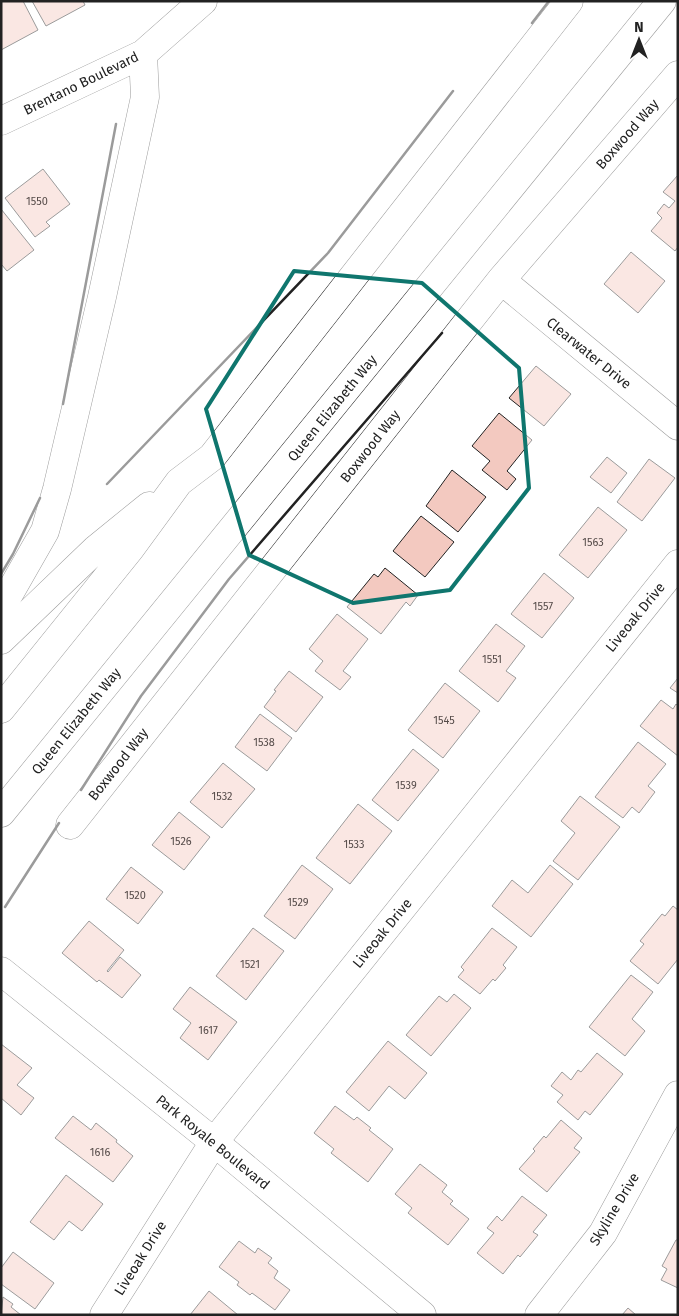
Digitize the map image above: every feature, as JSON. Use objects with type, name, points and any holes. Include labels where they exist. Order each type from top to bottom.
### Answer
[{"type":"main road","name":"Brentano Boulevard","points":[[1,121],[143,54],[203,1]]},
{"type":"main road","points":[[1,640],[96,549],[212,457],[569,1]]},
{"type":"main road","name":"Queen Elizabeth Way","points":[[1,813],[662,1]]},
{"type":"main road","points":[[1,608],[45,531],[57,489],[102,297],[145,96],[143,54]]},
{"type":"main road","name":"Boxwood Way","points":[[70,825],[501,280],[678,75]]},
{"type":"main road","name":"Clearwater Drive","points":[[501,280],[678,426]]},
{"type":"main road","points":[[1,709],[130,549],[179,482]]},
{"type":"main road","name":"Liveoak Drive","points":[[104,1315],[214,1142],[678,564]]},
{"type":"main road","name":"Park Royale Boulevard","points":[[1,971],[214,1142],[422,1315]]},
{"type":"main road","name":"Skyline Drive","points":[[539,1315],[603,1233],[678,1095]]},
{"type":"highlighted area","points":[[294,271],[422,283],[519,368],[529,488],[450,590],[353,603],[249,555],[206,409]]},
{"type":"building","points":[[1,1],[23,1],[38,30],[1,50]]},
{"type":"building","points":[[32,1],[83,1],[85,5],[46,26]]},
{"type":"building","points":[[43,169],[70,204],[46,222],[50,226],[35,237],[5,198]]},
{"type":"building","points":[[678,175],[678,247],[675,251],[651,231],[662,218],[657,213],[664,204],[669,208],[675,201],[663,192]]},
{"type":"building","points":[[1,209],[34,250],[7,271],[1,264]]},
{"type":"building","points":[[631,252],[665,281],[638,313],[604,284]]},
{"type":"building","points":[[536,366],[571,394],[544,426],[509,398]]},
{"type":"building","points":[[499,413],[532,440],[507,471],[516,479],[507,490],[482,470],[490,461],[472,446]]},
{"type":"building","points":[[607,457],[627,473],[611,493],[590,477]]},
{"type":"building","points":[[649,459],[675,478],[642,521],[617,502]]},
{"type":"building","points":[[452,470],[486,497],[458,532],[426,506]]},
{"type":"building","points":[[598,507],[627,530],[588,578],[559,555]]},
{"type":"building","points":[[421,516],[454,542],[425,577],[393,551]]},
{"type":"building","points":[[385,568],[418,595],[410,606],[406,602],[381,634],[347,607],[374,574],[378,577]]},
{"type":"building","points":[[544,573],[574,598],[542,638],[511,614]]},
{"type":"building","points":[[337,614],[368,639],[343,671],[351,677],[340,690],[315,671],[323,661],[309,649]]},
{"type":"building","points":[[496,624],[525,646],[506,671],[516,678],[498,702],[459,671]]},
{"type":"building","points":[[289,671],[323,697],[296,732],[264,707]]},
{"type":"building","points":[[678,678],[678,693],[670,688]]},
{"type":"building","points":[[445,683],[480,711],[443,758],[408,730]]},
{"type":"building","points":[[661,700],[673,709],[676,704],[678,706],[678,756],[640,726]]},
{"type":"building","points":[[260,714],[292,738],[267,771],[235,747]]},
{"type":"building","points":[[638,742],[666,764],[648,786],[655,792],[639,813],[632,807],[623,818],[595,797]]},
{"type":"building","points":[[413,749],[439,770],[398,821],[372,800]]},
{"type":"building","points":[[223,763],[255,789],[222,828],[190,802]]},
{"type":"building","points":[[580,796],[620,827],[578,880],[553,861],[575,833],[561,821]]},
{"type":"building","points":[[358,804],[392,831],[350,884],[316,858]]},
{"type":"building","points":[[179,812],[210,837],[184,870],[152,845]]},
{"type":"building","points":[[302,865],[333,889],[295,939],[264,916]]},
{"type":"building","points":[[550,865],[573,884],[531,937],[492,906],[512,880],[528,893]]},
{"type":"building","points":[[131,867],[163,892],[138,924],[106,899]]},
{"type":"building","points":[[673,906],[678,910],[678,959],[658,984],[630,961],[644,944],[640,941],[662,914],[665,916]]},
{"type":"building","points":[[89,921],[124,950],[107,971],[120,957],[141,975],[122,998],[99,980],[97,982],[62,953]]},
{"type":"building","points":[[253,928],[284,951],[246,1000],[216,976]]},
{"type":"building","points":[[492,928],[517,947],[503,965],[506,968],[480,994],[458,977],[464,970],[461,967]]},
{"type":"building","points":[[631,975],[653,992],[632,1019],[645,1031],[625,1056],[589,1027]]},
{"type":"building","points":[[190,987],[237,1022],[208,1060],[180,1038],[191,1023],[173,1009]]},
{"type":"building","points":[[454,994],[471,1008],[431,1056],[406,1035],[439,996],[447,1002]]},
{"type":"building","points":[[388,1041],[427,1073],[405,1099],[389,1086],[369,1111],[346,1092]]},
{"type":"building","points":[[1,1044],[32,1068],[17,1085],[34,1098],[21,1115],[1,1098]]},
{"type":"building","points":[[597,1053],[623,1074],[590,1115],[585,1111],[578,1120],[557,1102],[563,1095],[551,1086],[562,1072],[571,1080],[578,1070],[581,1072]]},
{"type":"building","points":[[335,1106],[354,1120],[357,1117],[371,1128],[369,1130],[393,1149],[368,1182],[331,1153],[334,1149],[314,1133]]},
{"type":"building","points":[[73,1116],[91,1130],[96,1123],[133,1156],[113,1182],[55,1138]]},
{"type":"building","points":[[561,1120],[582,1138],[574,1148],[580,1152],[547,1192],[519,1169],[535,1151],[533,1149],[544,1136],[546,1138]]},
{"type":"building","points":[[420,1164],[447,1185],[442,1192],[453,1201],[450,1204],[469,1219],[448,1245],[408,1213],[412,1208],[395,1194]]},
{"type":"building","points":[[66,1175],[103,1204],[82,1231],[69,1221],[54,1240],[30,1222]]},
{"type":"building","points":[[522,1196],[547,1215],[533,1232],[538,1235],[520,1257],[518,1255],[503,1274],[477,1253],[494,1233],[487,1228],[497,1216],[502,1221]]},
{"type":"building","points":[[676,1240],[678,1240],[678,1288],[661,1280],[667,1269],[662,1266]]},
{"type":"building","points":[[239,1241],[255,1253],[258,1248],[272,1258],[268,1263],[278,1271],[274,1278],[290,1290],[275,1310],[252,1293],[250,1295],[237,1285],[239,1282],[219,1267]]},
{"type":"building","points":[[13,1252],[54,1283],[35,1309],[1,1284],[1,1268]]},
{"type":"building","points":[[209,1291],[238,1315],[190,1315]]},
{"type":"building","points":[[3,1297],[13,1304],[11,1307],[21,1315],[1,1315]]},
{"type":"building","points":[[628,1308],[636,1315],[622,1315]]},
{"type":"wall","points":[[532,23],[549,1]]},
{"type":"wall","points":[[107,484],[328,253],[453,91]]},
{"type":"wall","points":[[63,404],[116,124]]},
{"type":"wall","points":[[81,790],[141,696],[229,579],[442,333]]},
{"type":"wall","points":[[1,574],[13,554],[40,498]]},
{"type":"wall","points":[[5,907],[59,823]]}]
